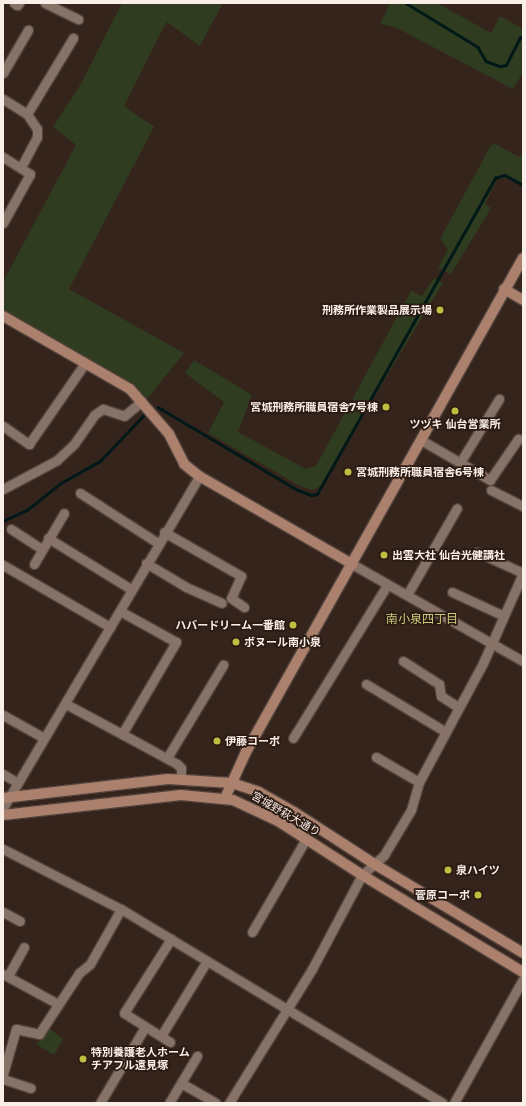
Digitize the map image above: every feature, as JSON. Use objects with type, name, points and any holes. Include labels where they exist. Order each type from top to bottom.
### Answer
[{"type":"street","points":[[14,3],[17,5],[19,3]]},
{"type":"street","points":[[45,3],[78,19]]},
{"type":"street","points":[[3,73],[28,30]]},
{"type":"street","points":[[26,114],[73,38]]},
{"type":"street","points":[[3,99],[26,114],[37,129],[37,137],[21,167]]},
{"type":"street","points":[[3,157],[30,174],[3,223]]},
{"type":"street","points":[[225,798],[246,752],[504,289],[523,258]]},
{"type":"street","points":[[504,289],[523,300]]},
{"type":"street","points":[[3,316],[130,389],[142,401],[169,434],[184,464],[199,476],[387,585],[523,661]]},
{"type":"street","points":[[3,426],[29,444],[85,363]]},
{"type":"street","points":[[461,461],[499,399]]},
{"type":"street","points":[[3,489],[57,460],[74,444],[94,415],[103,409],[124,416],[142,401]]},
{"type":"street","points":[[421,440],[461,461],[490,480],[518,439]]},
{"type":"street","points":[[3,808],[6,798],[18,782],[66,704],[164,532],[199,476]]},
{"type":"street","points":[[490,490],[523,506]]},
{"type":"street","points":[[80,493],[158,543]]},
{"type":"street","points":[[407,595],[457,508]]},
{"type":"street","points":[[34,564],[48,538],[64,514]]},
{"type":"street","points":[[11,529],[42,549]]},
{"type":"street","points":[[164,532],[241,576],[231,598],[244,608]]},
{"type":"street","points":[[48,538],[131,589]]},
{"type":"street","points":[[231,1102],[286,1007],[312,969],[362,875],[376,865],[411,810],[419,782],[492,643],[502,615],[523,573],[477,552]]},
{"type":"street","points":[[146,563],[186,587],[222,603]]},
{"type":"street","points":[[3,565],[110,627]]},
{"type":"street","points":[[294,738],[387,585]]},
{"type":"street","points":[[452,592],[502,615]]},
{"type":"street","points":[[120,611],[176,642],[122,734]]},
{"type":"street","points":[[403,661],[439,684],[441,696],[458,707]]},
{"type":"street","points":[[167,758],[223,665]]},
{"type":"street","points":[[366,684],[446,732]]},
{"type":"street","points":[[66,704],[167,758],[181,768],[181,779]]},
{"type":"street","points":[[3,715],[44,738]]},
{"type":"street","points":[[376,757],[419,782]]},
{"type":"street","points":[[3,774],[18,782]]},
{"type":"street","name":"宮城野萩大通り","points":[[6,798],[181,779],[232,783],[278,803],[376,865],[523,953]]},
{"type":"street","name":"宮城野萩大通り","points":[[3,815],[181,795],[225,798],[253,808],[306,838],[362,875],[523,972]]},
{"type":"street","points":[[252,932],[306,838]]},
{"type":"street","points":[[3,849],[121,909],[286,1007],[332,1038],[442,1103]]},
{"type":"street","points":[[3,1074],[16,1029],[39,1034],[79,974],[90,964],[121,909]]},
{"type":"street","points":[[3,912],[20,921]]},
{"type":"street","points":[[170,1042],[124,1013],[171,939]]},
{"type":"street","points":[[24,947],[6,975],[58,1004]]},
{"type":"street","points":[[162,1036],[207,961]]},
{"type":"street","points":[[454,1103],[523,979]]},
{"type":"street","points":[[100,1103],[145,1027]]},
{"type":"street","points":[[168,1103],[197,1056]]},
{"type":"street","points":[[3,1079],[31,1088]]},
{"type":"street","points":[[181,1083],[216,1103]]},
{"type":"green space","points":[[122,3],[223,3],[200,46],[167,22],[158,38],[124,106],[154,127],[69,289],[184,353],[148,398],[3,310],[3,282],[76,145],[53,127],[82,82]]},
{"type":"green space","points":[[390,3],[437,3],[491,33],[500,16],[523,29],[523,72],[513,89],[395,27],[380,24]]},
{"type":"green space","points":[[495,144],[519,157],[523,152],[523,186],[506,178],[497,179],[485,204],[491,208],[451,274],[438,268],[448,249],[440,239],[491,145]]},
{"type":"green space","points":[[434,278],[443,283],[320,486],[313,490],[300,486],[208,433],[224,402],[185,373],[194,360],[252,395],[238,432],[306,469],[316,466],[411,291],[422,296]]},
{"type":"green space","points":[[50,1029],[63,1039],[54,1055],[36,1044]]},
{"type":"waterway","points":[[406,3],[478,47],[486,61],[500,66],[506,65],[520,37],[523,38]]},
{"type":"waterway","points":[[158,407],[298,490],[311,495],[317,494],[495,178],[505,175],[523,185]]},
{"type":"waterway","points":[[3,521],[27,510],[61,483],[100,461],[144,415]]},
{"type":"place","name":"刑務所作業製品展示場","points":[[440,310]]},
{"type":"place","name":"宮城刑務所職員宿舎7号棟","points":[[386,407]]},
{"type":"place","name":"ツヅキ 仙台営業所","points":[[455,411]]},
{"type":"place","name":"宮城刑務所職員宿舎6号棟","points":[[348,472]]},
{"type":"place","name":"出雲大社 仙台光健講社","points":[[384,555]]},
{"type":"place","name":"ハバードリーム一番館","points":[[293,625]]},
{"type":"place","name":"ボヌール南小泉","points":[[236,642]]},
{"type":"place","name":"伊藤コーポ","points":[[217,741]]},
{"type":"place","name":"泉ハイツ","points":[[448,870]]},
{"type":"place","name":"菅原コーポ","points":[[478,895]]},
{"type":"place","name":"特別養護老人ホーム チアフル遠見塚","points":[[83,1059]]},
{"type":"district","name":"南小泉四丁目","points":[[422,619]]}]
